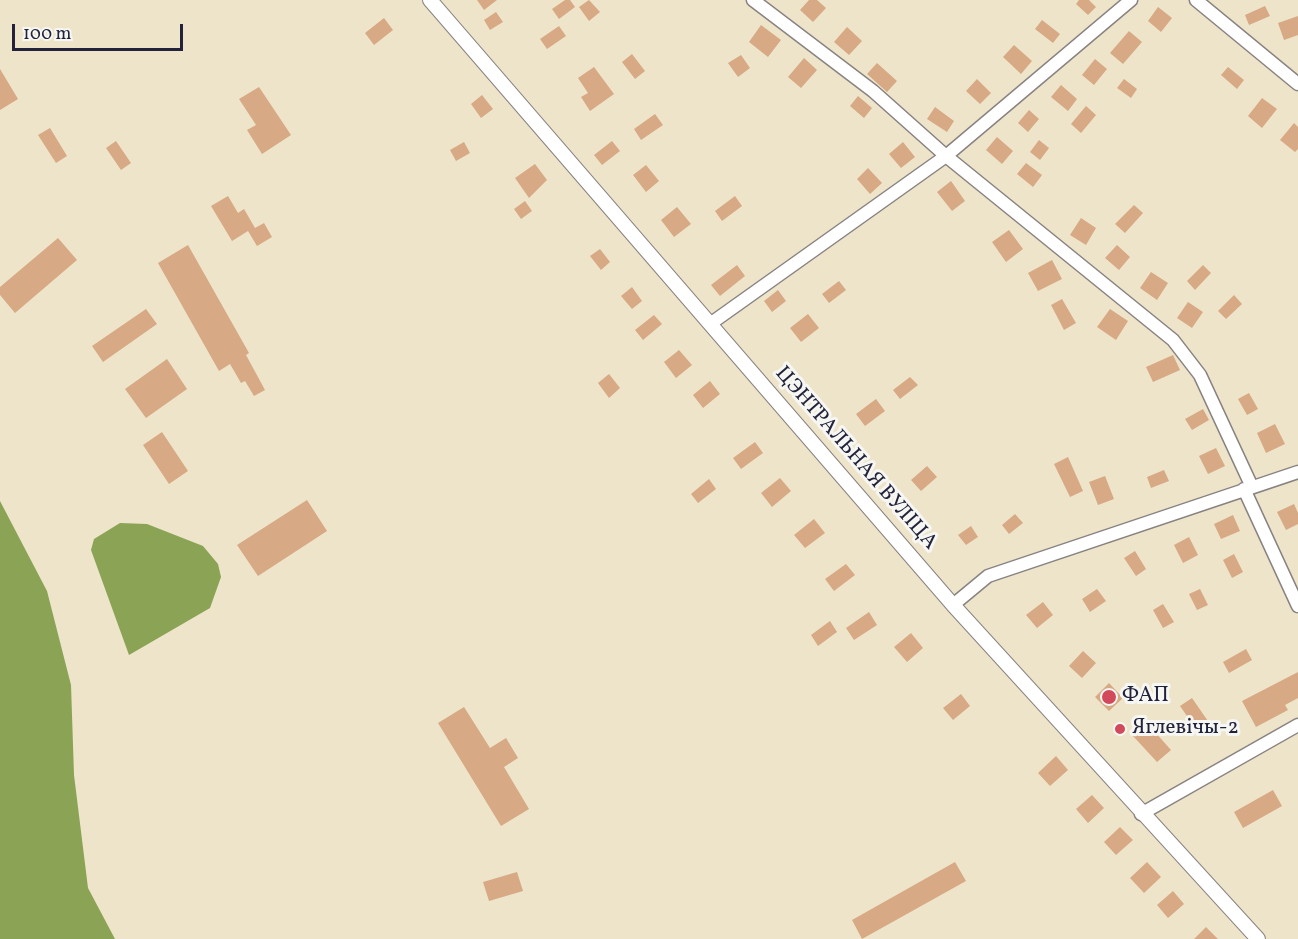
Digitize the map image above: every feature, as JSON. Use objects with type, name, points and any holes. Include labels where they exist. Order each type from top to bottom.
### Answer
[{"type":"street","name":"ЦЭНТРАЛЬНАЯ ВУЛІЦА","points":[[430,0],[953,604],[1258,939]]},
{"type":"street","points":[[753,0],[873,91],[946,156],[1173,340],[1200,375],[1298,606]]},
{"type":"street","points":[[710,324],[946,156],[1131,0]]},
{"type":"street","points":[[1196,0],[1298,84]]},
{"type":"street","points":[[953,604],[988,576],[1298,472]]},
{"type":"street","points":[[1142,814],[1298,725]]},
{"type":"green space","points":[[0,501],[47,591],[71,685],[74,775],[88,888],[115,939],[0,939]]},
{"type":"green space","points":[[120,523],[147,524],[203,546],[218,564],[221,577],[210,608],[129,655],[91,550],[94,539]]},
{"type":"building","points":[[477,0],[497,0],[484,10]]},
{"type":"building","points":[[565,0],[570,0],[575,7],[559,19],[552,9]]},
{"type":"building","points":[[589,0],[600,12],[589,21],[579,7]]},
{"type":"building","points":[[809,0],[817,0],[826,8],[813,22],[800,10]]},
{"type":"building","points":[[1079,0],[1089,0],[1096,7],[1088,15],[1076,4]]},
{"type":"building","points":[[1265,6],[1270,16],[1249,25],[1245,15]]},
{"type":"building","points":[[1158,7],[1172,18],[1161,32],[1148,21]]},
{"type":"building","points":[[496,12],[503,22],[490,30],[484,20]]},
{"type":"building","points":[[1298,16],[1298,35],[1284,40],[1278,23]]},
{"type":"building","points":[[384,18],[393,30],[374,45],[365,33]]},
{"type":"building","points":[[1042,20],[1060,34],[1053,43],[1035,29]]},
{"type":"building","points":[[761,25],[781,40],[768,57],[749,42]]},
{"type":"building","points":[[559,26],[566,36],[547,49],[540,39]]},
{"type":"building","points":[[847,27],[862,41],[849,55],[834,42]]},
{"type":"building","points":[[1129,31],[1142,42],[1123,64],[1110,53]]},
{"type":"building","points":[[1014,45],[1032,61],[1021,74],[1003,57]]},
{"type":"building","points":[[632,54],[645,71],[635,79],[622,62]]},
{"type":"building","points":[[741,55],[750,68],[738,77],[728,63]]},
{"type":"building","points":[[804,58],[817,70],[801,88],[788,77]]},
{"type":"building","points":[[1095,59],[1107,69],[1094,85],[1082,75]]},
{"type":"building","points":[[877,63],[897,81],[887,92],[867,74]]},
{"type":"building","points":[[594,67],[614,94],[590,111],[581,97],[588,93],[578,78]]},
{"type":"building","points":[[1228,67],[1244,80],[1237,89],[1221,75]]},
{"type":"building","points":[[0,69],[18,99],[0,110]]},
{"type":"building","points":[[977,79],[991,93],[980,104],[966,91]]},
{"type":"building","points":[[1124,79],[1137,89],[1131,98],[1117,88]]},
{"type":"building","points":[[1061,85],[1077,99],[1068,111],[1051,97]]},
{"type":"building","points":[[259,87],[291,135],[262,154],[247,130],[256,125],[239,99]]},
{"type":"building","points":[[482,95],[493,109],[481,118],[471,104]]},
{"type":"building","points":[[858,96],[872,108],[864,118],[850,106]]},
{"type":"building","points":[[1262,98],[1277,109],[1262,128],[1248,116]]},
{"type":"building","points":[[1086,106],[1096,115],[1081,133],[1071,124]]},
{"type":"building","points":[[935,107],[954,121],[947,132],[927,119]]},
{"type":"building","points":[[1029,110],[1039,119],[1028,132],[1018,123]]},
{"type":"building","points":[[655,114],[663,125],[641,140],[634,129]]},
{"type":"building","points":[[1294,123],[1298,127],[1298,149],[1295,152],[1280,140]]},
{"type":"building","points":[[50,128],[67,156],[56,163],[38,135]]},
{"type":"building","points":[[997,137],[1013,151],[1002,164],[986,150]]},
{"type":"building","points":[[1039,140],[1049,148],[1040,160],[1030,152]]},
{"type":"building","points":[[116,141],[131,163],[121,170],[106,148]]},
{"type":"building","points":[[612,141],[620,151],[602,165],[594,155]]},
{"type":"building","points":[[464,142],[470,153],[456,161],[450,150]]},
{"type":"building","points":[[903,142],[915,157],[901,168],[889,154]]},
{"type":"building","points":[[1026,163],[1042,175],[1033,187],[1017,174]]},
{"type":"building","points":[[535,164],[547,180],[529,198],[515,178]]},
{"type":"building","points":[[646,165],[659,181],[646,192],[633,175]]},
{"type":"building","points":[[868,168],[882,183],[870,194],[857,179]]},
{"type":"building","points":[[951,181],[965,201],[952,211],[937,192]]},
{"type":"building","points":[[228,196],[238,213],[244,209],[255,228],[264,223],[272,237],[257,246],[248,231],[232,241],[211,206]]},
{"type":"building","points":[[735,196],[742,206],[722,221],[715,211]]},
{"type":"building","points":[[525,201],[532,211],[521,219],[514,209]]},
{"type":"building","points":[[1134,205],[1143,213],[1125,233],[1115,224]]},
{"type":"building","points":[[677,207],[691,224],[674,237],[661,220]]},
{"type":"building","points":[[1081,218],[1096,228],[1086,245],[1070,235]]},
{"type":"building","points":[[1009,230],[1023,249],[1006,262],[992,242]]},
{"type":"building","points":[[58,238],[77,260],[15,313],[0,295],[0,287]]},
{"type":"building","points":[[188,245],[249,353],[246,355],[265,390],[254,396],[245,381],[241,383],[230,364],[219,371],[158,263]]},
{"type":"building","points":[[1117,245],[1130,257],[1119,270],[1105,258]]},
{"type":"building","points":[[600,249],[610,262],[601,270],[590,256]]},
{"type":"building","points":[[1052,260],[1062,279],[1038,291],[1028,273]]},
{"type":"building","points":[[737,265],[745,276],[720,296],[711,285]]},
{"type":"building","points":[[1203,265],[1211,273],[1195,290],[1187,281]]},
{"type":"building","points":[[1151,272],[1168,283],[1157,300],[1140,288]]},
{"type":"building","points":[[839,281],[846,290],[829,303],[822,294]]},
{"type":"building","points":[[632,287],[642,301],[632,309],[621,296]]},
{"type":"building","points":[[778,290],[786,301],[772,312],[764,301]]},
{"type":"building","points":[[1234,295],[1242,304],[1226,319],[1218,311]]},
{"type":"building","points":[[1062,299],[1076,323],[1064,330],[1051,305]]},
{"type":"building","points":[[1188,302],[1203,312],[1192,328],[1177,318]]},
{"type":"building","points":[[146,309],[157,324],[103,362],[92,346]]},
{"type":"building","points":[[1110,309],[1128,321],[1116,340],[1097,327]]},
{"type":"building","points":[[808,314],[819,328],[801,342],[790,328]]},
{"type":"building","points":[[654,315],[662,324],[643,340],[635,330]]},
{"type":"building","points":[[679,350],[692,365],[676,378],[664,362]]},
{"type":"building","points":[[1173,355],[1180,370],[1153,382],[1146,367]]},
{"type":"building","points":[[167,359],[187,389],[146,418],[125,389]]},
{"type":"building","points":[[609,374],[620,388],[609,398],[598,383]]},
{"type":"building","points":[[910,377],[918,385],[900,399],[893,390]]},
{"type":"building","points":[[710,381],[720,394],[703,408],[693,395]]},
{"type":"building","points":[[1249,393],[1258,409],[1247,415],[1238,399]]},
{"type":"building","points":[[876,399],[885,411],[865,426],[856,414]]},
{"type":"building","points":[[1203,409],[1209,420],[1192,430],[1185,419]]},
{"type":"building","points":[[1275,424],[1285,444],[1266,453],[1257,433]]},
{"type":"building","points":[[162,432],[188,471],[169,484],[143,445]]},
{"type":"building","points":[[755,442],[763,453],[741,469],[733,458]]},
{"type":"building","points":[[1216,448],[1225,466],[1208,474],[1199,456]]},
{"type":"building","points":[[1068,457],[1083,491],[1070,497],[1054,464]]},
{"type":"building","points":[[927,466],[937,477],[921,491],[911,480]]},
{"type":"building","points":[[1164,470],[1169,481],[1151,488],[1147,477]]},
{"type":"building","points":[[1105,476],[1114,499],[1098,505],[1089,482]]},
{"type":"building","points":[[780,478],[791,491],[772,507],[761,493]]},
{"type":"building","points":[[709,479],[716,489],[698,503],[691,494]]},
{"type":"building","points":[[307,500],[327,531],[258,576],[237,545]]},
{"type":"building","points":[[1294,504],[1298,513],[1298,524],[1286,530],[1277,512]]},
{"type":"building","points":[[1015,514],[1023,523],[1009,534],[1002,525]]},
{"type":"building","points":[[1233,515],[1240,531],[1221,539],[1214,524]]},
{"type":"building","points":[[814,519],[825,533],[805,548],[794,535]]},
{"type":"building","points":[[971,526],[978,537],[966,545],[958,535]]},
{"type":"building","points":[[1189,537],[1198,555],[1183,563],[1174,545]]},
{"type":"building","points":[[1135,551],[1146,569],[1136,576],[1124,558]]},
{"type":"building","points":[[1234,554],[1243,572],[1232,578],[1223,560]]},
{"type":"building","points":[[846,564],[855,575],[834,591],[825,579]]},
{"type":"building","points":[[1097,589],[1106,601],[1090,612],[1082,599]]},
{"type":"building","points":[[1200,589],[1208,605],[1197,610],[1189,594]]},
{"type":"building","points":[[1043,602],[1053,615],[1037,628],[1026,615]]},
{"type":"building","points":[[1163,604],[1174,622],[1163,628],[1153,610]]},
{"type":"building","points":[[869,612],[877,625],[854,640],[846,628]]},
{"type":"building","points":[[830,621],[837,632],[818,646],[811,635]]},
{"type":"building","points":[[911,633],[923,648],[907,662],[894,647]]},
{"type":"building","points":[[1246,649],[1252,660],[1229,673],[1223,662]]},
{"type":"building","points":[[1083,651],[1096,663],[1082,678],[1069,666]]},
{"type":"building","points":[[1298,672],[1298,698],[1285,705],[1288,710],[1256,727],[1242,701]]},
{"type":"building","name":"ФАП","points":[[1109,683],[1123,698],[1109,711],[1095,697]]},
{"type":"building","points":[[961,694],[970,706],[953,720],[943,708]]},
{"type":"building","points":[[1192,698],[1210,724],[1198,732],[1180,706]]},
{"type":"building","points":[[464,707],[490,748],[506,738],[518,758],[504,767],[529,809],[501,826],[438,723]]},
{"type":"building","points":[[1147,723],[1171,750],[1157,762],[1133,736]]},
{"type":"building","points":[[1056,756],[1068,770],[1050,786],[1038,773]]},
{"type":"building","points":[[1273,790],[1282,806],[1243,828],[1234,812]]},
{"type":"building","points":[[1092,795],[1104,808],[1088,823],[1076,809]]},
{"type":"building","points":[[1120,827],[1133,840],[1116,855],[1104,842]]},
{"type":"building","points":[[955,862],[966,881],[862,939],[852,920]]},
{"type":"building","points":[[1147,862],[1161,877],[1144,893],[1130,878]]},
{"type":"building","points":[[517,872],[523,891],[489,901],[483,882]]},
{"type":"building","points":[[1173,891],[1184,904],[1168,918],[1157,905]]},
{"type":"building","points":[[1206,927],[1218,939],[1194,939]]},
{"type":"place","name":"ФАП","points":[[1109,697]]},
{"type":"place","name":"Яглевічы-2","points":[[1120,729]]}]
